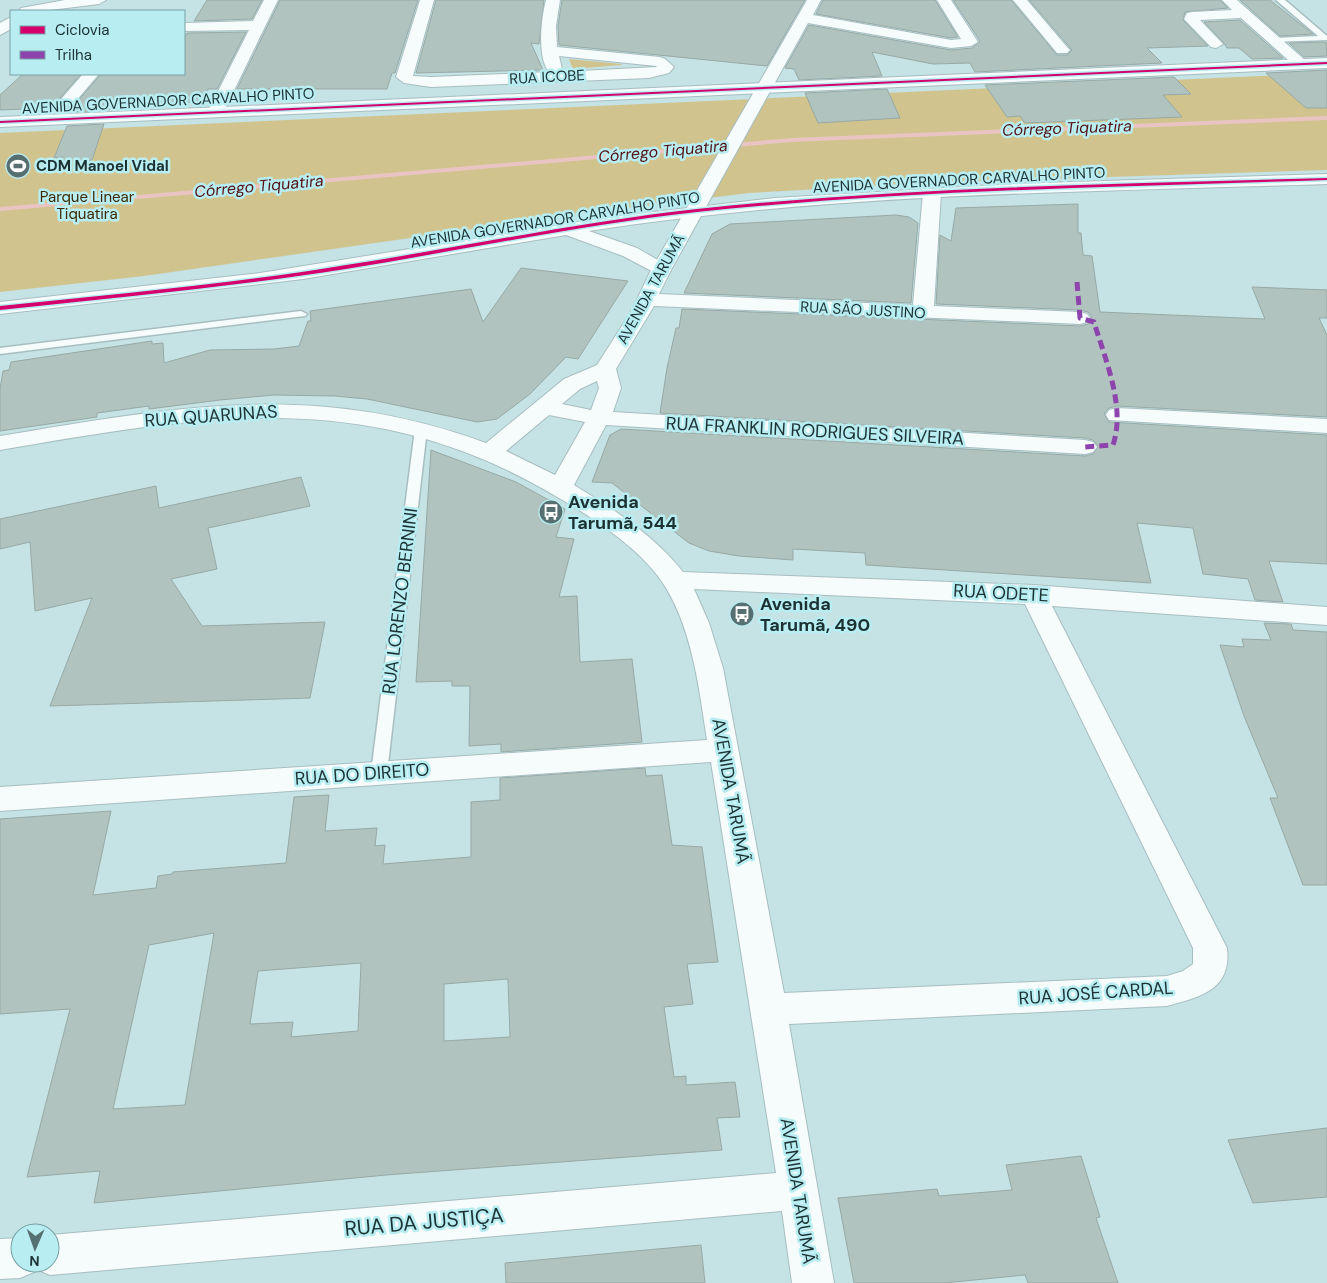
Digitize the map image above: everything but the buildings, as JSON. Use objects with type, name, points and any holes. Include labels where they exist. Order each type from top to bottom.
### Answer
[{"type":"street","points":[[30,10],[99,0]]},
{"type":"street","points":[[215,113],[271,0]]},
{"type":"street","name":"RUA ICOBE","points":[[427,0],[404,77],[410,80],[431,82],[649,74],[664,70],[666,67],[660,62],[550,52]]},
{"type":"street","points":[[553,0],[549,16],[550,52],[557,77]]},
{"type":"street","name":"AVENIDA TARUMÃ","points":[[604,370],[646,300],[661,270],[814,0]]},
{"type":"street","points":[[804,18],[951,44],[971,42],[944,0]]},
{"type":"street","points":[[1020,0],[1062,50]]},
{"type":"street","points":[[1229,0],[1301,64]]},
{"type":"street","points":[[1216,44],[1191,20],[1192,16],[1245,14]]},
{"type":"street","points":[[0,31],[10,22]]},
{"type":"street","points":[[185,27],[259,25]]},
{"type":"street","name":"AVENIDA GOVERNADOR CARVALHO PINTO","points":[[0,122],[1327,63]]},
{"type":"street","points":[[70,98],[90,75]]},
{"type":"street","name":"AVENIDA GOVERNADOR CARVALHO PINTO","points":[[0,308],[181,290],[343,267],[694,212],[932,193],[1327,179]]},
{"type":"street","points":[[923,313],[932,193]]},
{"type":"street","points":[[570,230],[623,249],[661,270]]},
{"type":"street","name":"RUA SÃO JUSTINO","points":[[646,300],[923,313],[1080,318]]},
{"type":"street","points":[[490,452],[572,384],[604,370],[610,388],[599,418],[560,486]]},
{"type":"street","name":"RUA FRANKLIN RODRIGUES SILVEIRA","points":[[545,407],[599,418],[1085,447]]},
{"type":"street","name":"RUA QUARUNAS","points":[[0,443],[185,414],[262,410],[342,414],[421,429],[490,452],[560,486]]},
{"type":"street","points":[[1117,415],[1327,426]]},
{"type":"street","name":"AVENIDA TARUMÃ","points":[[560,486],[606,517],[648,551],[675,580],[695,619],[709,668],[725,750],[813,1283]]},
{"type":"street","name":"RUA ODETE","points":[[675,580],[1033,594],[1180,603],[1327,616]]},
{"type":"street","name":"RUA JOSÉ CARDAL","points":[[769,1009],[1167,991],[1188,985],[1208,974],[1213,962],[1210,948],[1033,594]]},
{"type":"street","name":"RUA DO DIREITO","points":[[0,799],[725,750]]},
{"type":"street","name":"RUA DA JUSTIÇA","points":[[60,1254],[797,1190]]},
{"type":"lane","points":[[1274,40],[1325,38],[1280,0]]},
{"type":"lane","points":[[0,352],[301,314]]},
{"type":"lane","name":"RUA LORENZO BERNINI","points":[[379,773],[421,429]]},
{"type":"green space","points":[[569,59],[621,64],[622,65],[573,69]]},
{"type":"green space","name":"Parque Linear Tiquatira","points":[[1327,73],[1327,170],[923,183],[749,193],[571,215],[144,276],[0,292],[0,133]]},
{"type":"waterway","name":"Córrego Tiquatira","points":[[0,209],[792,140],[1327,118]]},
{"type":"marked path","points":[[1077,282],[1080,318],[1094,322],[1107,367],[1117,420],[1113,445],[1085,447]]},
{"type":"cycle path","points":[[0,122],[1327,63]]},
{"type":"cycle path","points":[[0,308],[260,279],[346,267],[653,216],[775,203],[1012,189],[1327,179]]},
{"type":"place","name":"CDM Manoel Vidal","points":[[18,166]]},
{"type":"place","name":"Avenida Tarumã, 544","points":[[551,512]]},
{"type":"place","name":"Avenida Tarumã, 490","points":[[742,614]]}]
